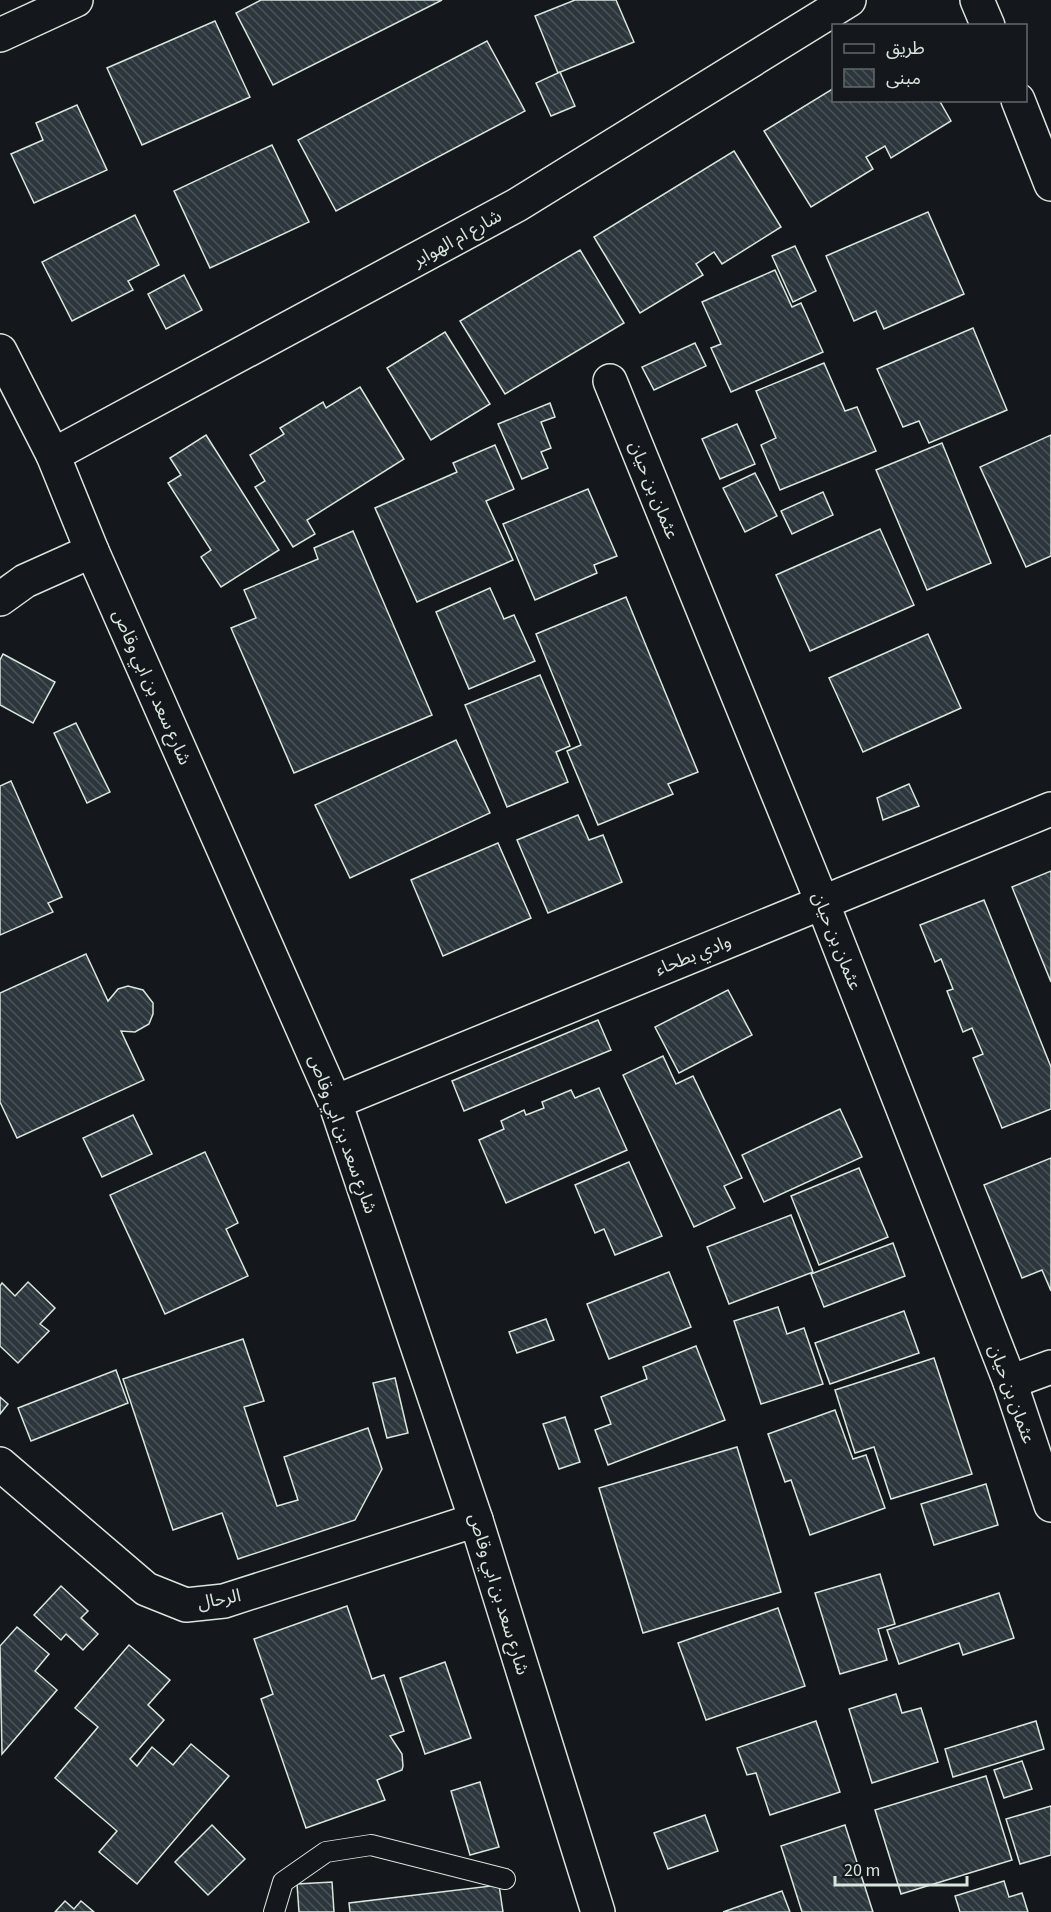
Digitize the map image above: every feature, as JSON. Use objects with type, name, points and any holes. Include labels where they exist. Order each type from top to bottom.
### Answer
[{"type":"street","points":[[0,35],[76,0]]},
{"type":"street","name":"شارع ام الهوابر","points":[[52,455],[517,205],[849,0]]},
{"type":"street","points":[[977,0],[987,24]]},
{"type":"street","points":[[1019,102],[1051,184]]},
{"type":"street","name":"شارع سعد بن ابي وقاص","points":[[0,351],[52,455],[92,551],[335,1102],[476,1520],[598,1912]]},
{"type":"street","name":"عثمان بن حيان","points":[[610,381],[822,902],[1010,1382],[1051,1505]]},
{"type":"street","points":[[0,599],[25,581],[92,551]]},
{"type":"street","name":"وادي بطحاء","points":[[335,1102],[1051,809]]},
{"type":"street","points":[[1010,1382],[1051,1367]]},
{"type":"street","name":"الرحال","points":[[0,1464],[146,1589],[186,1605],[224,1601],[476,1520]]},
{"type":"lane","points":[[274,1912],[283,1882],[326,1852],[371,1845],[505,1879]]},
{"type":"building","points":[[261,0],[442,0],[273,85],[236,13]]},
{"type":"building","points":[[575,0],[616,0],[634,42],[558,73],[535,16]]},
{"type":"building","points":[[215,21],[250,97],[142,145],[107,68]]},
{"type":"building","points":[[487,41],[525,111],[336,211],[298,140]]},
{"type":"building","points":[[560,72],[575,106],[551,116],[536,83]]},
{"type":"building","points":[[832,89],[832,102],[940,102],[951,121],[891,158],[885,146],[866,157],[873,169],[811,207],[764,131]]},
{"type":"building","points":[[77,105],[107,170],[34,203],[11,154],[43,140],[36,123]]},
{"type":"building","points":[[272,145],[309,222],[210,268],[174,191]]},
{"type":"building","points":[[734,151],[781,227],[722,264],[714,252],[696,264],[703,275],[640,313],[594,237]]},
{"type":"building","points":[[928,212],[964,294],[884,329],[876,311],[854,321],[826,256]]},
{"type":"building","points":[[135,215],[159,265],[128,281],[133,290],[72,321],[42,262]]},
{"type":"building","points":[[795,246],[816,291],[793,302],[772,256]]},
{"type":"building","points":[[580,250],[624,323],[505,394],[460,321]]},
{"type":"building","points":[[775,270],[792,307],[801,303],[823,352],[731,392],[711,348],[721,344],[702,302]]},
{"type":"building","points":[[184,275],[202,310],[166,329],[148,294]]},
{"type":"building","points":[[973,328],[1007,410],[929,443],[919,421],[903,427],[877,369]]},
{"type":"building","points":[[445,332],[490,404],[431,440],[387,368]]},
{"type":"building","points":[[695,343],[706,366],[654,390],[642,367]]},
{"type":"building","points":[[824,363],[845,411],[857,407],[876,451],[780,490],[761,445],[776,438],[756,391]]},
{"type":"building","points":[[360,387],[404,459],[307,520],[315,534],[293,547],[255,487],[265,481],[250,455],[284,434],[280,428],[323,402],[326,408]]},
{"type":"building","points":[[550,403],[555,417],[541,422],[551,448],[541,452],[548,468],[522,479],[498,424]]},
{"type":"building","points":[[737,424],[755,464],[720,479],[702,439]]},
{"type":"building","points":[[206,435],[279,550],[221,587],[201,557],[211,550],[168,483],[181,475],[170,458]]},
{"type":"building","points":[[1051,435],[1051,556],[1026,567],[980,467]]},
{"type":"building","points":[[942,443],[991,563],[927,590],[876,470]]},
{"type":"building","points":[[495,445],[514,489],[486,501],[513,560],[417,602],[375,508],[457,472],[453,463]]},
{"type":"building","points":[[755,473],[777,516],[745,532],[723,488]]},
{"type":"building","points":[[588,489],[617,556],[594,565],[597,573],[535,600],[503,524]]},
{"type":"building","points":[[823,492],[833,515],[792,534],[781,511]]},
{"type":"building","points":[[880,529],[914,605],[810,651],[776,575]]},
{"type":"building","points":[[353,531],[432,715],[294,773],[231,628],[256,618],[244,590],[318,559],[314,548]]},
{"type":"building","points":[[490,588],[504,619],[514,615],[535,661],[469,689],[436,612]]},
{"type":"building","points":[[626,597],[698,772],[668,784],[673,794],[598,825],[567,751],[581,745],[536,634]]},
{"type":"building","points":[[928,634],[961,708],[863,752],[829,678]]},
{"type":"building","points":[[3,654],[55,682],[33,723],[0,705],[0,660]]},
{"type":"building","points":[[540,675],[570,746],[556,752],[568,782],[507,807],[465,705]]},
{"type":"building","points":[[76,723],[110,792],[87,803],[54,733]]},
{"type":"building","points":[[456,740],[490,813],[350,878],[315,805]]},
{"type":"building","points":[[11,781],[62,897],[48,903],[53,912],[0,935],[0,786]]},
{"type":"building","points":[[909,784],[919,806],[883,820],[877,798]]},
{"type":"building","points":[[578,815],[589,840],[603,835],[622,882],[548,913],[517,840]]},
{"type":"building","points":[[498,843],[531,918],[443,956],[411,880]]},
{"type":"building","points":[[1051,871],[1051,982],[1012,887]]},
{"type":"building","points":[[984,900],[1051,1067],[1051,1109],[1002,1128],[973,1058],[983,1054],[972,1028],[963,1032],[947,991],[953,989],[941,959],[935,962],[920,925]]},
{"type":"building","points":[[86,954],[108,1001],[118,989],[128,986],[143,990],[153,1003],[153,1014],[149,1024],[135,1032],[121,1031],[144,1080],[17,1138],[0,1102],[0,993]]},
{"type":"building","points":[[728,990],[752,1035],[679,1073],[655,1027]]},
{"type":"building","points":[[598,1020],[611,1050],[464,1111],[452,1081]]},
{"type":"building","points":[[663,1056],[676,1084],[693,1076],[742,1178],[724,1186],[735,1208],[694,1227],[623,1075]]},
{"type":"building","points":[[599,1088],[627,1150],[506,1203],[479,1140],[504,1129],[501,1121],[524,1110],[526,1115],[544,1108],[542,1102],[571,1090],[575,1098]]},
{"type":"building","points":[[840,1109],[862,1157],[764,1202],[742,1155]]},
{"type":"building","points":[[133,1115],[152,1154],[102,1177],[83,1138]]},
{"type":"building","points":[[205,1152],[238,1223],[226,1229],[248,1276],[165,1314],[110,1195]]},
{"type":"building","points":[[1051,1158],[1051,1291],[1042,1270],[1022,1278],[984,1185]]},
{"type":"building","points":[[629,1162],[662,1236],[615,1255],[604,1229],[595,1233],[575,1185]]},
{"type":"building","points":[[859,1168],[888,1237],[819,1265],[791,1196]]},
{"type":"building","points":[[791,1215],[813,1272],[729,1304],[707,1247]]},
{"type":"building","points":[[893,1243],[905,1276],[824,1307],[811,1274]]},
{"type":"building","points":[[669,1272],[691,1327],[609,1359],[587,1304]]},
{"type":"building","points":[[28,1282],[55,1308],[40,1324],[49,1331],[18,1363],[0,1346],[0,1286],[2,1283],[15,1296]]},
{"type":"building","points":[[778,1307],[787,1334],[804,1328],[823,1384],[761,1404],[734,1321]]},
{"type":"building","points":[[904,1311],[919,1353],[830,1384],[815,1343]]},
{"type":"building","points":[[546,1319],[554,1340],[517,1353],[509,1332]]},
{"type":"building","points":[[243,1339],[264,1401],[244,1407],[277,1506],[298,1500],[284,1457],[368,1428],[382,1469],[355,1520],[238,1559],[222,1513],[173,1530],[123,1379]]},
{"type":"building","points":[[696,1346],[725,1420],[608,1465],[595,1430],[611,1424],[601,1397],[647,1379],[643,1367]]},
{"type":"building","points":[[934,1358],[972,1474],[891,1499],[874,1447],[855,1453],[835,1390]]},
{"type":"building","points":[[116,1370],[128,1403],[31,1441],[18,1408]]},
{"type":"building","points":[[395,1378],[408,1433],[387,1438],[373,1383]]},
{"type":"building","points":[[0,1397],[8,1404],[0,1414]]},
{"type":"building","points":[[835,1410],[853,1459],[866,1455],[885,1508],[810,1535],[791,1480],[785,1482],[768,1434]]},
{"type":"building","points":[[565,1417],[580,1462],[559,1469],[543,1424]]},
{"type":"building","points":[[737,1447],[781,1592],[643,1633],[599,1488]]},
{"type":"building","points":[[986,1484],[998,1525],[934,1545],[921,1504]]},
{"type":"building","points":[[880,1574],[895,1624],[878,1629],[887,1660],[840,1674],[815,1593]]},
{"type":"building","points":[[61,1586],[88,1611],[81,1618],[98,1634],[83,1650],[66,1634],[61,1640],[34,1615]]},
{"type":"building","points":[[999,1593],[1014,1638],[963,1655],[959,1643],[899,1664],[887,1630]]},
{"type":"building","points":[[347,1606],[372,1679],[384,1675],[404,1731],[390,1736],[402,1754],[403,1766],[402,1770],[377,1780],[385,1800],[306,1828],[261,1699],[273,1694],[254,1639]]},
{"type":"building","points":[[778,1608],[805,1686],[706,1720],[678,1643]]},
{"type":"building","points":[[17,1627],[49,1654],[35,1671],[57,1690],[2,1754],[0,1646]]},
{"type":"building","points":[[129,1645],[170,1680],[148,1705],[164,1720],[130,1759],[137,1766],[152,1747],[173,1765],[191,1744],[229,1776],[137,1884],[99,1852],[117,1831],[55,1778],[98,1727],[75,1708]]},
{"type":"building","points":[[445,1662],[471,1738],[425,1754],[400,1678]]},
{"type":"building","points":[[896,1694],[902,1713],[921,1708],[938,1762],[872,1783],[849,1709]]},
{"type":"building","points":[[816,1721],[840,1792],[770,1815],[756,1773],[747,1775],[737,1748]]},
{"type":"building","points":[[1036,1721],[1044,1749],[953,1777],[945,1749]]},
{"type":"building","points":[[1022,1761],[1032,1789],[1004,1798],[994,1770]]},
{"type":"building","points":[[986,1776],[1012,1860],[901,1894],[875,1810]]},
{"type":"building","points":[[480,1782],[499,1847],[470,1855],[451,1791]]},
{"type":"building","points":[[1051,1806],[1051,1855],[1020,1864],[1006,1819]]},
{"type":"building","points":[[705,1815],[718,1851],[668,1869],[654,1833]]},
{"type":"building","points":[[212,1825],[245,1859],[208,1895],[175,1862]]},
{"type":"building","points":[[845,1825],[873,1912],[802,1912],[781,1846]]},
{"type":"building","points":[[1004,1881],[1009,1897],[1022,1893],[1028,1912],[960,1912],[955,1896]]},
{"type":"building","points":[[332,1882],[334,1912],[299,1912],[297,1884]]},
{"type":"building","points":[[499,1885],[503,1912],[350,1912],[349,1903]]},
{"type":"building","points":[[782,1891],[790,1912],[723,1912]]},
{"type":"building","points":[[65,1901],[74,1909],[81,1901],[94,1912],[55,1912]]}]
